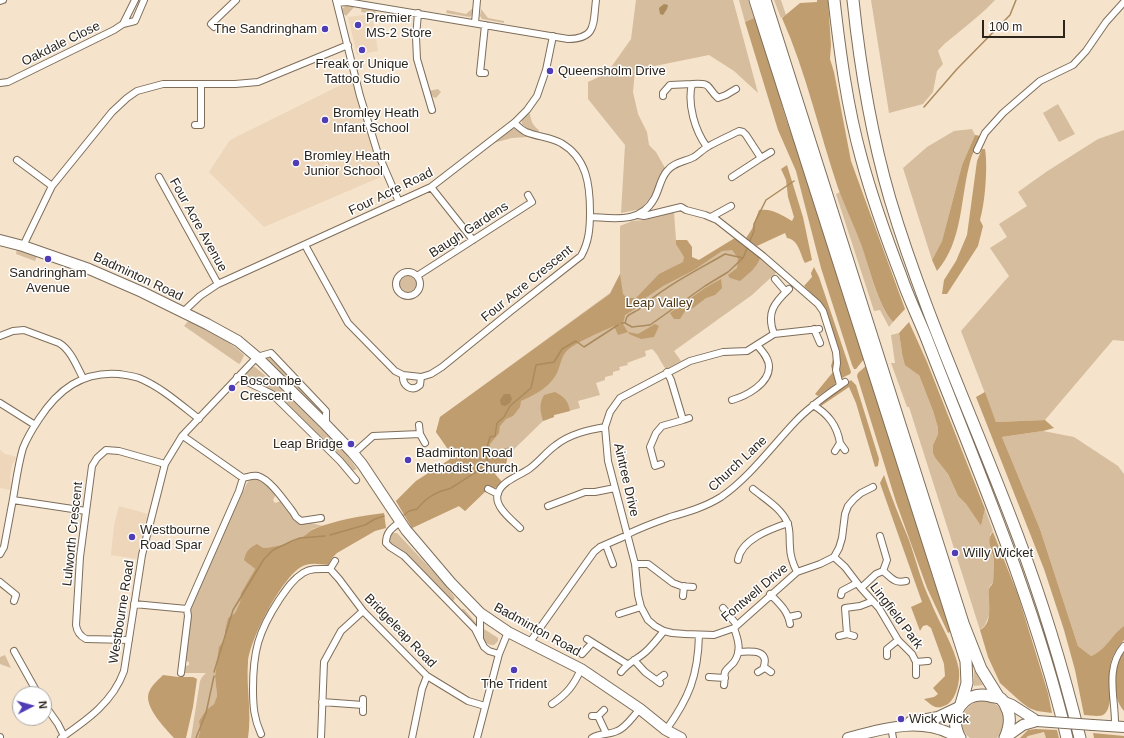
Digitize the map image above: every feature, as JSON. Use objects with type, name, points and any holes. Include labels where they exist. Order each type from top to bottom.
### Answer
[{"type":"highway","points":[[754,0],[966,661],[967,683],[956,713],[955,723],[959,738]]},
{"type":"highway","points":[[765,0],[966,630],[981,669],[1007,709],[1010,722],[1006,738]]},
{"type":"highway","points":[[834,0],[840,54],[849,107],[861,156],[875,203],[901,277],[1004,534],[1020,578],[1043,649],[1067,738]]},
{"type":"highway","points":[[853,0],[858,50],[867,104],[890,198],[931,316],[1032,574],[1056,645],[1080,738]]},
{"type":"highway","points":[[960,705],[970,698],[978,695],[986,695],[1001,699]]},
{"type":"main road","name":"Badminton Road","points":[[0,240],[23,246],[90,269],[142,292],[238,341],[257,357],[326,425],[362,464],[400,522],[451,583],[480,613],[508,632],[581,669],[640,709],[666,730],[681,738]]},
{"type":"main road","points":[[1001,699],[1012,704],[1037,721]]},
{"type":"main road","points":[[904,725],[911,721],[938,717],[960,705]]},
{"type":"main road","points":[[1006,738],[1023,725],[1037,721],[1119,727]]},
{"type":"main road","points":[[848,738],[904,725],[935,728],[949,732],[959,738]]},
{"type":"street","points":[[123,24],[135,0]]},
{"type":"street","name":"Oakdale Close","points":[[0,86],[114,30],[123,24],[135,20],[144,0]]},
{"type":"street","points":[[211,24],[236,0]]},
{"type":"street","points":[[475,23],[477,0]]},
{"type":"street","points":[[399,202],[377,151],[360,96],[336,1],[576,39],[588,35],[591,31],[596,0]]},
{"type":"street","points":[[977,150],[985,133],[1003,114],[1040,81],[1073,64],[1086,51],[1106,22],[1124,2]]},
{"type":"street","points":[[418,14],[416,37],[417,59],[433,102],[432,110]]},
{"type":"street","points":[[472,71],[482,73],[485,25]]},
{"type":"street","name":"Four Acre Road","points":[[183,312],[200,296],[218,284],[431,187],[514,123],[527,110],[537,96],[546,70],[553,36]]},
{"type":"street","points":[[23,246],[52,186],[112,112],[138,91],[163,84],[243,84],[258,82],[348,45]]},
{"type":"street","name":"Oakdale Close","points":[[0,83],[8,82]]},
{"type":"street","points":[[663,96],[663,93],[670,85],[703,83],[709,86],[718,98],[726,96],[736,89]]},
{"type":"street","points":[[201,125],[202,84]]},
{"type":"street","points":[[692,84],[690,105],[700,138],[707,147]]},
{"type":"street","name":"Four Acre Crescent","points":[[305,245],[348,323],[394,371],[403,375],[421,377],[432,374],[581,256],[589,239],[590,192],[588,177],[582,163],[572,150],[545,137],[525,132],[514,123]]},
{"type":"street","points":[[590,217],[623,219],[638,215],[649,206],[654,199],[666,172],[677,163],[693,158],[707,147],[739,131],[743,132],[761,158]]},
{"type":"street","points":[[732,177],[771,152]]},
{"type":"street","points":[[17,160],[52,186]]},
{"type":"street","name":"Four Acre Avenue","points":[[160,177],[218,284]]},
{"type":"street","points":[[431,187],[474,240]]},
{"type":"street","name":"Baugh Gardens","points":[[417,276],[534,204],[528,195]]},
{"type":"street","points":[[638,215],[644,216],[681,207],[686,210],[711,217],[731,206]]},
{"type":"street","name":"Church Lane","points":[[530,642],[594,552],[646,525],[697,510],[710,504],[742,479],[813,405],[843,384],[836,370],[836,352],[823,311],[813,298],[748,244],[711,217]]},
{"type":"street","points":[[406,272],[413,273],[417,276],[420,286],[417,293],[412,296],[401,294],[396,286],[398,278],[406,272]]},
{"type":"street","points":[[774,279],[787,291],[773,306],[771,322],[774,334]]},
{"type":"street","name":"Aintree Drive","points":[[699,635],[664,631],[648,620],[641,607],[638,595],[635,564],[626,535],[616,488],[608,461],[605,427],[610,412],[620,398],[690,361],[722,352],[747,351],[774,334],[817,329],[820,343]]},
{"type":"street","points":[[0,336],[13,331],[24,330],[65,346],[83,378]]},
{"type":"street","points":[[732,400],[740,397],[761,384],[768,375],[768,359],[757,345]]},
{"type":"street","name":"Westbourne Road","points":[[63,737],[92,715],[112,695],[124,672],[142,554],[165,464],[183,436],[257,357]]},
{"type":"street","points":[[661,464],[655,466],[651,454],[650,447],[654,438],[662,426],[686,419],[667,372]]},
{"type":"street","points":[[0,554],[4,546],[18,471],[24,448],[35,425],[46,408],[59,395],[83,378],[96,374],[109,373],[138,378],[162,391],[199,419]]},
{"type":"street","name":"Four Acre Crescent","points":[[403,375],[403,382],[411,389],[417,388],[420,385],[421,377]]},
{"type":"street","points":[[237,377],[272,394],[340,461],[356,480]]},
{"type":"street","points":[[740,397],[741,405]]},
{"type":"street","points":[[0,403],[35,425]]},
{"type":"street","points":[[813,405],[822,411],[832,422],[844,450]]},
{"type":"street","points":[[419,425],[420,434],[425,444]]},
{"type":"street","points":[[520,528],[516,520],[506,515],[498,500],[498,494],[503,486],[529,469],[560,442],[578,433],[605,427]]},
{"type":"street","points":[[353,454],[373,436],[420,434]]},
{"type":"street","points":[[183,436],[243,478],[259,476],[269,483],[296,517],[301,521],[321,518]]},
{"type":"street","points":[[835,451],[840,443]]},
{"type":"street","name":"Lulworth Crescent","points":[[129,640],[86,639],[77,631],[76,625],[80,557],[92,466],[97,458],[106,450],[119,451],[165,464]]},
{"type":"street","points":[[181,673],[185,664],[188,616],[187,609],[239,491],[243,478]]},
{"type":"street","points":[[834,557],[839,548],[845,514],[848,506],[861,493],[873,487]]},
{"type":"street","points":[[548,506],[585,492],[595,492],[616,488]]},
{"type":"street","points":[[488,489],[498,494]]},
{"type":"street","points":[[753,489],[782,514],[788,523],[792,559],[797,572]]},
{"type":"street","points":[[13,500],[86,512]]},
{"type":"street","points":[[400,522],[392,528],[386,536],[386,543],[404,556],[475,629],[484,647],[499,654]]},
{"type":"street","points":[[738,560],[740,552],[751,540],[763,533],[788,523]]},
{"type":"street","points":[[746,536],[751,540]]},
{"type":"street","points":[[859,586],[883,571],[887,560],[883,539]]},
{"type":"street","points":[[606,545],[613,564]]},
{"type":"street","name":"Fontwell Drive","points":[[699,635],[714,635],[736,626],[770,594],[797,572],[820,564],[834,557]]},
{"type":"street","name":"Lingfield Park","points":[[834,557],[845,567],[859,586],[873,601],[885,617],[898,640],[912,654],[916,662],[916,675]]},
{"type":"street","points":[[260,737],[253,712],[253,670],[255,651],[261,633],[270,613],[289,584],[308,571],[330,569],[335,561]]},
{"type":"street","points":[[635,564],[648,564],[673,583],[693,587]]},
{"type":"street","name":"Bridgeleap Road","points":[[330,569],[363,611],[427,676],[468,702],[485,706]]},
{"type":"street","points":[[883,571],[894,581],[900,583],[906,581]]},
{"type":"street","points":[[0,582],[16,595],[14,601]]},
{"type":"street","points":[[683,596],[684,586]]},
{"type":"street","name":"Lingfield Park","points":[[841,595],[842,591],[859,586]]},
{"type":"street","points":[[770,594],[789,617],[790,624]]},
{"type":"street","points":[[847,634],[843,606],[860,606],[873,601]]},
{"type":"street","points":[[134,604],[187,609]]},
{"type":"street","points":[[620,611],[641,607]]},
{"type":"street","points":[[709,677],[725,682],[725,671],[736,660],[738,652],[739,646],[736,626],[723,608]]},
{"type":"street","points":[[320,738],[324,662],[341,631],[363,611]]},
{"type":"street","points":[[480,613],[480,638]]},
{"type":"street","points":[[789,617],[798,616]]},
{"type":"street","points":[[621,672],[627,664],[651,648],[664,631]]},
{"type":"street","points":[[477,738],[499,654],[508,632]]},
{"type":"street","points":[[839,636],[847,634],[854,636]]},
{"type":"street","points":[[666,730],[677,715],[694,679],[698,656],[699,635]]},
{"type":"street","points":[[887,656],[888,649],[898,640]]},
{"type":"street","points":[[582,654],[590,641],[627,664]]},
{"type":"street","points":[[1119,727],[1112,675],[1115,660],[1124,646]]},
{"type":"street","points":[[14,651],[34,686]]},
{"type":"street","points":[[738,652],[757,652],[762,654],[764,659],[764,668]]},
{"type":"street","points":[[634,660],[645,672],[659,681],[664,675]]},
{"type":"street","name":"Lingfield Park","points":[[916,662],[928,661]]},
{"type":"street","points":[[764,668],[771,672]]},
{"type":"street","points":[[758,672],[762,671],[764,668]]},
{"type":"street","points":[[557,708],[555,702],[568,692],[581,669]]},
{"type":"street","points":[[412,738],[422,688],[427,676]]},
{"type":"street","points":[[322,702],[363,705]]},
{"type":"street","points":[[592,738],[606,733],[617,732],[624,727],[640,709]]},
{"type":"street","points":[[604,710],[595,716],[606,733]]},
{"type":"street","points":[[52,715],[58,724],[63,737]]},
{"type":"street","points":[[891,727],[894,738]]},
{"type":"shaded area","points":[[817,0],[828,0],[831,45],[830,59],[834,72],[851,161],[905,309],[893,322],[878,296],[861,244],[838,188],[805,80],[791,38],[782,18],[800,3],[817,2]]},
{"type":"shaded area","points":[[664,4],[668,5],[663,15],[660,14],[659,8]]},
{"type":"shaded area","points":[[372,14],[378,51],[357,55],[348,17]]},
{"type":"shaded area","points":[[754,18],[761,33],[771,64],[789,127],[864,359],[856,369],[854,369],[852,365],[821,268],[796,171],[778,130],[745,22]]},
{"type":"shaded area","name":"Bromley Heath Junior School","points":[[353,79],[366,126],[383,176],[264,227],[209,172],[230,140]]},
{"type":"shaded area","points":[[975,135],[981,136],[970,162],[960,220],[952,247],[937,271],[932,260],[942,241],[962,165]]},
{"type":"shaded area","points":[[982,149],[985,149],[986,157],[986,185],[980,220],[983,226],[978,246],[947,294],[942,294],[944,280],[956,261],[967,235],[977,161]]},
{"type":"shaded area","points":[[787,165],[803,217],[812,260],[805,263],[797,244],[791,239],[787,238],[785,233],[757,246],[746,238],[752,229],[759,210],[773,211],[792,221],[794,217],[788,197],[786,180],[781,169]]},
{"type":"shaded area","points":[[735,238],[760,258],[759,262],[754,268],[740,281],[730,278],[728,275],[737,268],[738,258],[732,250],[722,251],[694,270],[663,286],[641,301],[635,309],[625,315],[623,324],[628,332],[618,335],[614,326],[568,349],[557,373],[550,383],[537,393],[521,401],[520,407],[513,416],[506,419],[500,426],[499,433],[490,444],[489,452],[497,452],[507,448],[514,449],[508,455],[506,464],[495,474],[503,483],[495,488],[490,487],[465,511],[459,506],[412,528],[396,501],[416,481],[449,460],[452,455],[436,432],[440,417],[610,294],[620,274],[623,294],[627,298],[636,298],[659,274],[683,262],[684,257],[676,244],[676,240],[687,240],[692,247],[692,257],[699,260]]},
{"type":"shaded area","points":[[814,267],[819,277],[851,372],[842,378],[839,378],[838,359],[818,300],[804,286],[812,277],[811,273]]},
{"type":"shaded area","points":[[721,279],[722,288],[715,295],[706,298],[693,308],[685,311],[680,319],[674,319],[670,313],[705,288]]},
{"type":"shaded area","points":[[909,322],[927,362],[985,509],[981,526],[966,504],[958,496],[948,474],[933,453],[933,445],[938,434],[938,428],[933,411],[919,375],[905,365],[902,353],[899,333]]},
{"type":"shaded area","points":[[655,324],[659,326],[654,337],[641,339],[629,334],[628,332],[638,334]]},
{"type":"shaded area","points":[[834,356],[836,382],[818,396],[815,394],[833,372],[831,366]]},
{"type":"shaded area","points":[[867,365],[933,578],[952,631],[948,633],[927,588],[896,502],[857,376],[858,373]]},
{"type":"shaded area","points":[[851,380],[856,385],[879,459],[878,466],[875,467],[856,403],[849,387],[821,406],[821,402]]},
{"type":"shaded area","points":[[555,392],[565,399],[570,411],[554,415],[554,417],[543,421],[540,407],[542,398],[544,395]]},
{"type":"shaded area","points":[[985,392],[996,422],[1045,420],[1054,428],[1002,437],[1040,529],[1078,646],[1091,656],[1096,654],[1124,626],[1124,640],[1115,652],[1111,663],[1109,706],[1107,711],[1101,716],[1084,715],[1075,670],[1064,630],[1044,569],[976,397]]},
{"type":"shaded area","points":[[504,394],[510,394],[512,399],[510,403],[505,406],[501,405],[500,400]]},
{"type":"shaded area","points":[[0,450],[5,454],[17,457],[12,465],[10,476],[11,490],[0,488]]},
{"type":"shaded area","points":[[884,475],[909,540],[924,585],[957,661],[959,674],[956,693],[951,701],[944,706],[935,707],[924,699],[934,697],[938,694],[933,688],[945,676],[944,664],[931,628],[927,625],[923,626],[920,631],[911,607],[922,602],[880,483]]},
{"type":"shaded area","points":[[119,506],[148,514],[137,559],[111,555],[114,525]]},
{"type":"shaded area","points":[[384,513],[386,528],[375,531],[337,553],[328,565],[304,565],[293,574],[276,596],[254,639],[248,662],[248,738],[198,738],[200,731],[199,721],[206,710],[214,704],[217,696],[215,676],[219,647],[225,639],[225,630],[228,618],[235,613],[240,602],[241,593],[255,569],[244,560],[248,550],[257,544],[263,548],[279,546],[289,543],[313,530],[331,523]]},
{"type":"shaded area","points":[[993,532],[1018,595],[1048,693],[1052,713],[1037,711],[1029,708],[1021,702],[1000,683],[988,657],[980,630],[984,627],[989,617],[989,589],[993,583],[994,566],[990,538]]},
{"type":"shaded area","points":[[1124,650],[1124,711],[1117,697],[1114,680],[1117,664]]},
{"type":"shaded area","points":[[163,675],[193,677],[197,679],[186,738],[174,738],[165,729],[149,704],[149,692],[153,685]]},
{"type":"shaded area","points":[[1028,730],[1057,730],[1059,738],[1046,738],[1044,732],[1028,736],[1026,738],[1020,738]]},
{"type":"shaded area","points":[[1044,732],[1046,738],[1026,738],[1028,736]]},
{"type":"shaded area","points":[[1093,733],[1124,736],[1124,738],[1094,738]]},
{"type":"green space","points":[[636,0],[733,0],[758,93],[734,71],[709,55],[635,70],[633,92],[638,114],[647,132],[649,145],[656,152],[665,168],[652,195],[641,209],[621,213],[625,145],[588,99],[588,82],[607,73],[631,39]]},
{"type":"green space","points":[[739,0],[748,0],[754,18],[745,22]]},
{"type":"green space","points":[[774,0],[781,0],[786,15],[781,18]]},
{"type":"green space","points":[[871,0],[995,0],[945,43],[938,51],[943,64],[937,71],[933,92],[923,104],[889,113]]},
{"type":"green space","points":[[348,4],[355,6],[346,16],[342,9]]},
{"type":"green space","points":[[362,7],[376,10],[375,14],[361,12]]},
{"type":"green space","points":[[473,8],[473,14],[470,17],[446,13],[447,10],[466,14]]},
{"type":"green space","points":[[481,9],[488,18],[504,21],[504,23],[482,19],[480,16]]},
{"type":"green space","points":[[438,89],[441,92],[436,98],[433,97],[429,91]]},
{"type":"green space","points":[[1058,104],[1075,134],[1059,142],[1043,113]]},
{"type":"green space","points":[[527,113],[530,114],[535,127],[539,130],[538,132],[530,131],[522,124],[522,118]]},
{"type":"green space","points":[[513,128],[528,135],[528,137],[512,138],[493,143]]},
{"type":"green space","points":[[972,129],[975,135],[962,165],[942,241],[932,260],[903,168],[927,147],[954,131]]},
{"type":"green space","points":[[1124,130],[1124,341],[1113,340],[1045,420],[996,422],[961,331],[1009,276],[990,248],[1007,237],[999,224],[1027,206],[1018,192],[1046,172],[1098,139]]},
{"type":"green space","points":[[840,192],[859,237],[882,306],[893,322],[889,327],[880,310],[874,311],[836,194]]},
{"type":"green space","name":"Leap Valley","points":[[674,212],[676,240],[687,240],[689,266],[735,238],[778,271],[752,295],[674,351],[681,361],[666,369],[652,349],[645,351],[646,356],[627,363],[628,365],[619,367],[620,370],[613,372],[613,375],[605,377],[605,380],[596,383],[600,395],[578,401],[580,408],[554,415],[554,417],[543,421],[508,455],[506,464],[495,474],[495,488],[490,487],[465,511],[459,506],[412,528],[396,501],[416,481],[449,460],[452,455],[436,432],[440,417],[610,293],[620,274],[620,226],[632,221],[645,220]]},
{"type":"green space","points":[[17,249],[37,256],[35,261],[16,254]]},
{"type":"green space","points":[[408,274],[415,277],[418,284],[415,291],[408,294],[401,291],[398,284],[401,277]]},
{"type":"green space","points":[[189,320],[238,349],[244,355],[241,362],[239,364],[184,326]]},
{"type":"green space","points":[[899,333],[902,353],[919,375],[938,428],[938,434],[933,445],[936,459],[948,474],[958,496],[966,504],[981,526],[985,509],[993,531],[990,535],[990,547],[994,561],[994,581],[989,587],[990,613],[985,625],[980,630],[909,407],[907,407],[891,363],[895,363],[891,335]]},
{"type":"green space","points":[[269,355],[322,409],[323,413],[321,416],[265,358]]},
{"type":"green space","points":[[251,367],[255,367],[280,388],[345,452],[357,469],[352,471],[273,393],[246,378],[245,375]]},
{"type":"green space","points":[[1043,431],[1074,437],[1118,466],[1124,474],[1124,626],[1096,654],[1091,656],[1078,646],[1040,529],[1002,437]]},
{"type":"green space","points":[[256,479],[267,483],[276,494],[273,500],[275,503],[281,501],[295,519],[323,526],[312,529],[306,536],[291,542],[274,547],[263,548],[249,564],[255,569],[241,593],[240,602],[235,613],[228,619],[225,630],[225,639],[215,676],[217,696],[214,704],[206,710],[199,721],[200,731],[198,738],[191,738],[200,681],[206,673],[183,673],[184,667],[189,665],[189,662],[184,659],[191,615],[190,609],[247,483],[250,480]]},
{"type":"green space","points":[[392,533],[397,533],[444,583],[455,598],[453,601],[461,609],[464,609],[476,623],[476,627],[408,555],[390,543],[389,537]]},
{"type":"green space","points":[[484,629],[498,638],[498,641],[494,645],[488,644],[484,640]]},
{"type":"green space","points":[[5,655],[11,668],[0,664],[0,657]]},
{"type":"green space","points":[[974,670],[983,685],[974,686]]},
{"type":"green space","points":[[981,700],[989,701],[995,704],[1003,713],[1005,719],[1004,725],[1002,732],[997,738],[970,738],[962,727],[963,716],[966,710],[975,702]]},
{"type":"waterway","points":[[924,107],[957,69],[1010,15],[1016,0]]},
{"type":"waterway","points":[[749,243],[754,231],[754,224],[766,200],[794,181]]},
{"type":"waterway","points":[[621,323],[625,323],[632,327],[650,325],[705,286],[728,272],[743,258],[748,246]]},
{"type":"waterway","points":[[625,323],[628,316],[658,294],[725,254],[743,258]]},
{"type":"waterway","points":[[404,515],[409,511],[417,509],[432,495],[451,488],[486,465],[488,462],[485,454],[490,437],[495,436],[497,423],[504,417],[510,406],[531,388],[536,365],[554,362],[562,349],[576,341],[584,347],[618,325]]},
{"type":"waterway","points":[[330,535],[365,525],[384,516]]},
{"type":"waterway","points":[[214,672],[233,610],[264,559],[273,550],[292,541],[300,538],[325,536]]},
{"type":"waterway","points":[[196,738],[206,713],[214,676]]},
{"type":"place","name":"Premier MS-2 Store","points":[[358,25]]},
{"type":"place","name":"The Sandringham","points":[[325,29]]},
{"type":"place","name":"Freak or Unique Tattoo Studio","points":[[362,50]]},
{"type":"place","name":"Queensholm Drive","points":[[550,71]]},
{"type":"place","name":"Bromley Heath Infant School","points":[[325,120]]},
{"type":"place","name":"Bromley Heath Junior School","points":[[296,163]]},
{"type":"place","name":"Sandringham Avenue","points":[[48,259]]},
{"type":"place","name":"Boscombe Crescent","points":[[232,388]]},
{"type":"place","name":"Leap Bridge","points":[[351,444]]},
{"type":"place","name":"Badminton Road Methodist Church","points":[[408,460]]},
{"type":"place","name":"Westbourne Road Spar","points":[[132,537]]},
{"type":"place","name":"Willy Wicket","points":[[955,553]]},
{"type":"place","name":"The Trident","points":[[514,670]]},
{"type":"place","name":"Wick Wick","points":[[901,719]]}]
